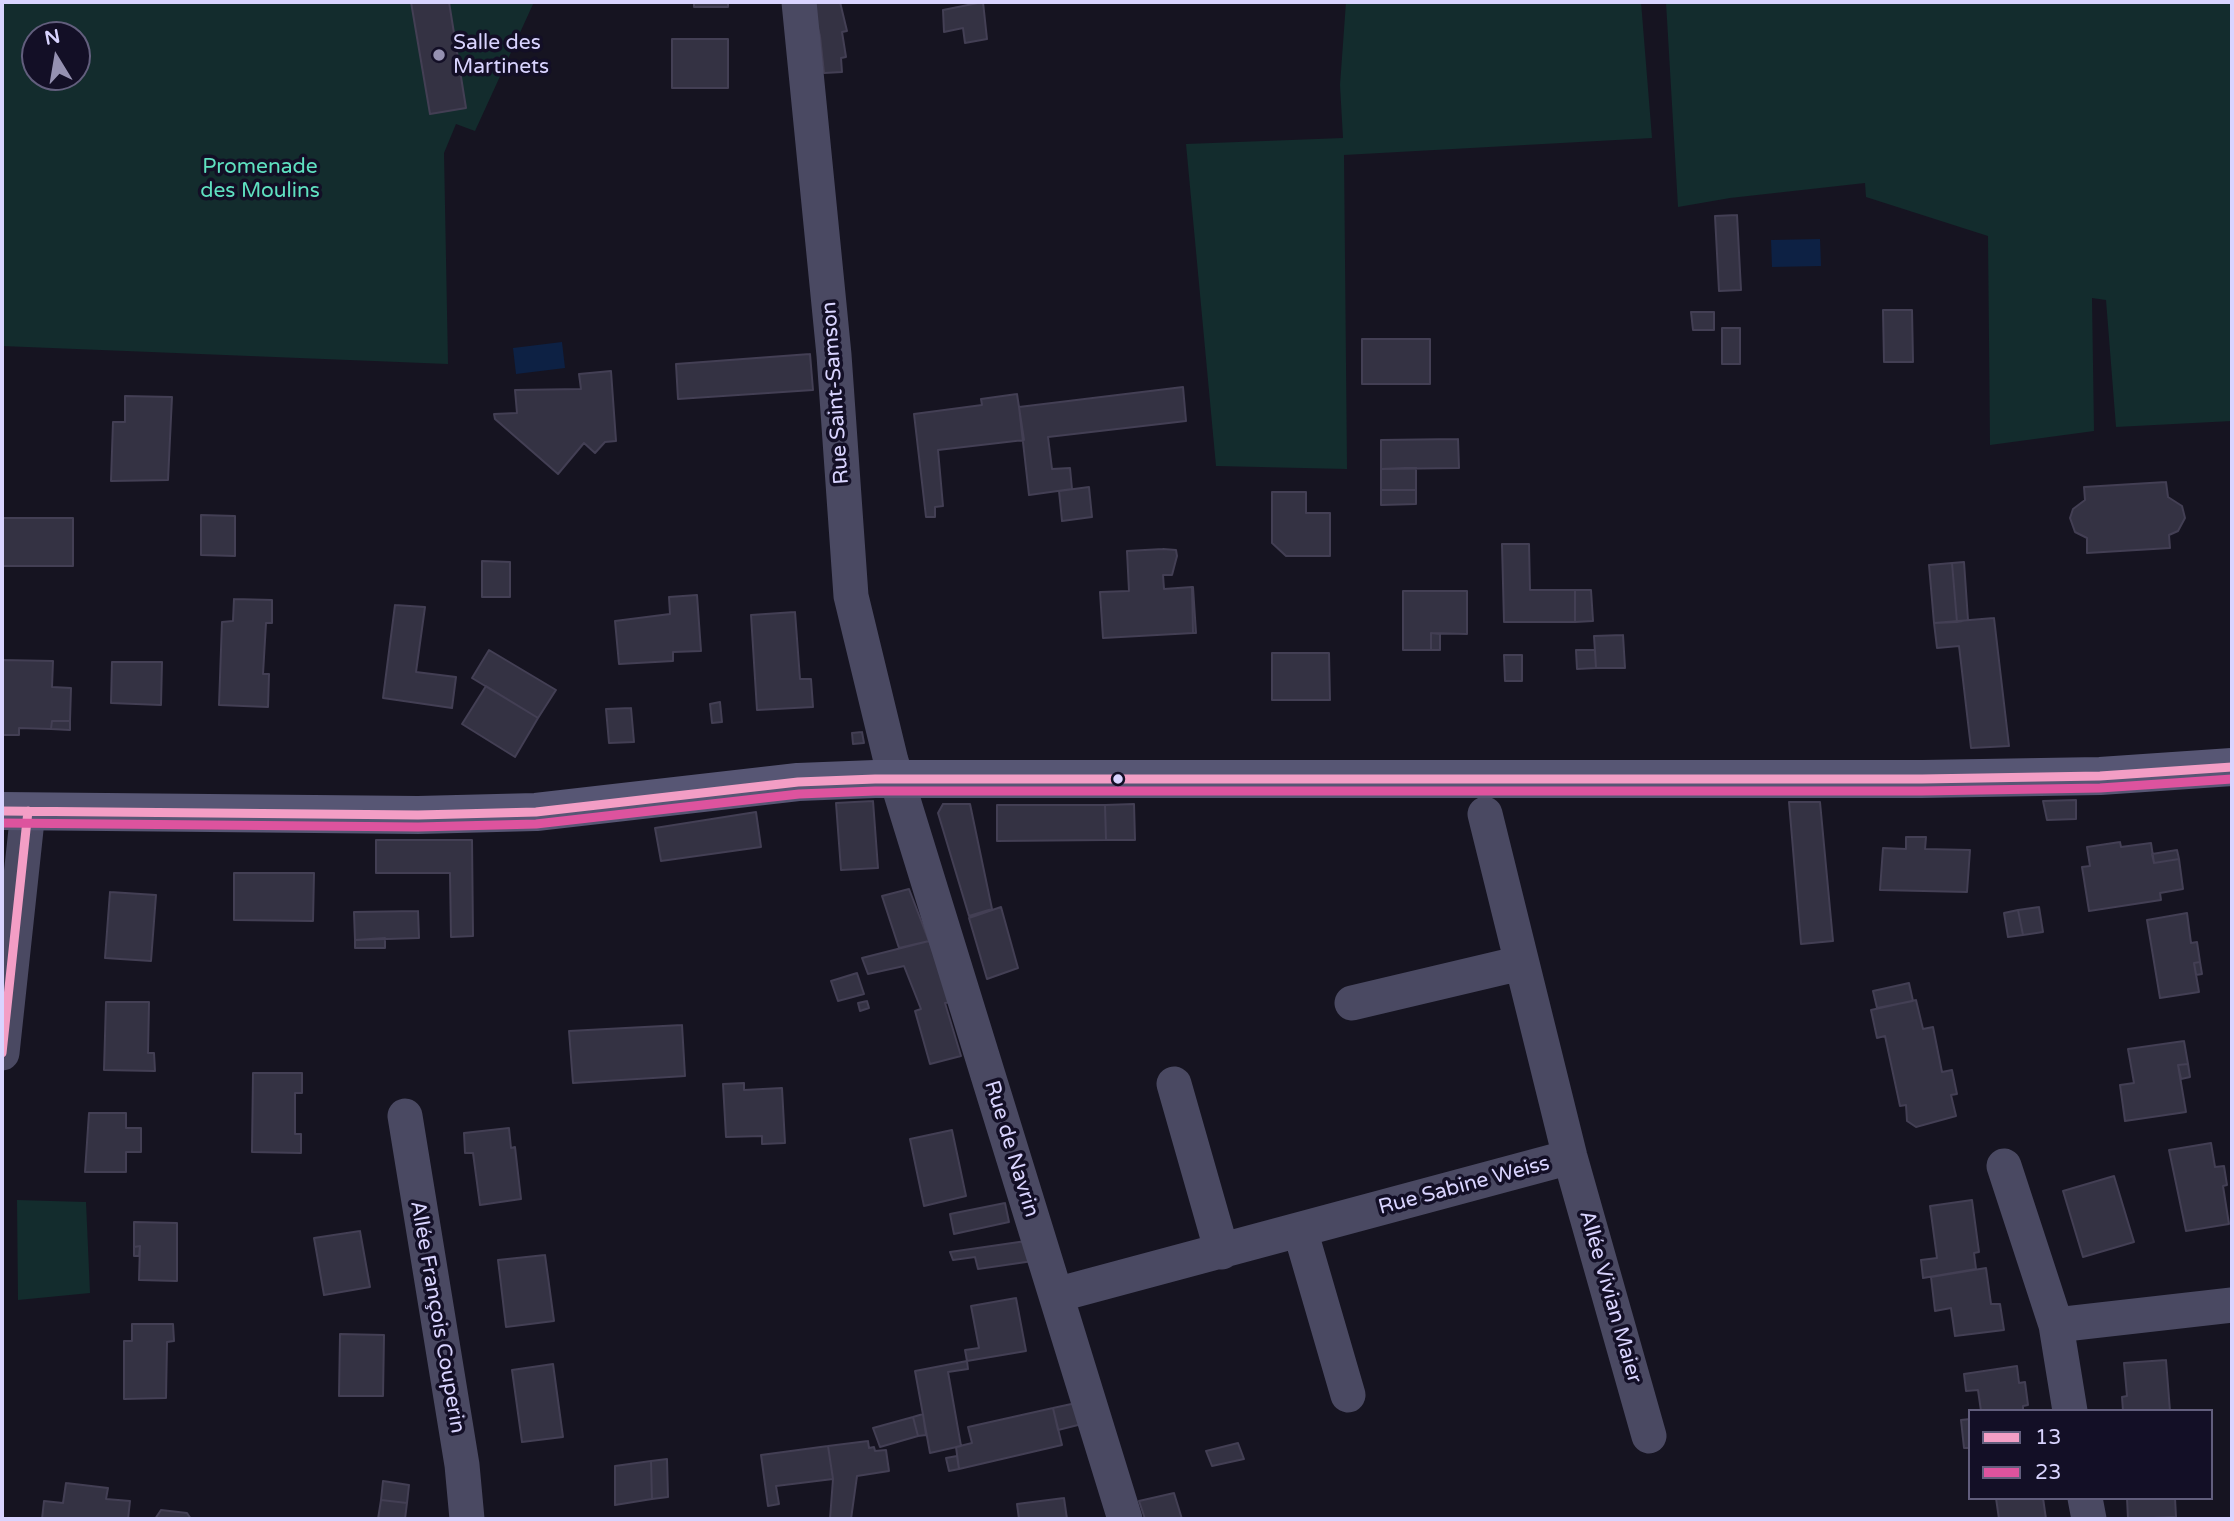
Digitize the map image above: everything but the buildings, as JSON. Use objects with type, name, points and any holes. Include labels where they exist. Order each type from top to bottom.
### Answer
[{"type":"main road","points":[[15,811],[418,815],[536,812],[640,803],[798,782],[897,779],[1922,779],[2100,775],[2232,767]]},
{"type":"street","name":"Rue Saint-Samson","points":[[799,2],[834,355],[851,596],[897,779]]},
{"type":"street","name":"Rue de Navrin","points":[[897,779],[1125,1519]]},
{"type":"street","points":[[2,1053],[15,811]]},
{"type":"street","name":"Rue Sabine Weiss","points":[[1056,1295],[1570,1157],[1485,814]]},
{"type":"street","points":[[1353,1003],[1521,963]]},
{"type":"street","points":[[1174,1084],[1222,1252]]},
{"type":"street","name":"Allée François Couperin","points":[[405,1116],[462,1465],[467,1519]]},
{"type":"street","name":"Allée Vivian Maier","points":[[1570,1157],[1649,1436]]},
{"type":"street","points":[[2004,1166],[2056,1325],[2070,1409]]},
{"type":"street","points":[[1300,1230],[1348,1395]]},
{"type":"street","points":[[2056,1325],[2232,1305]]},
{"type":"street","points":[[2085,1500],[2089,1519]]},
{"type":"green space","name":"Promenade des Moulins","points":[[2,2],[534,2],[475,131],[456,124],[444,153],[448,364],[2,346]]},
{"type":"green space","points":[[1346,2],[1641,2],[1652,138],[1344,155],[1347,469],[1216,466],[1186,144],[1343,138],[1340,85]]},
{"type":"green space","points":[[1666,2],[2232,2],[2232,421],[2116,427],[2106,300],[2092,298],[2094,431],[1990,445],[1988,236],[1866,197],[1865,183],[1730,198],[1678,207]]},
{"type":"green space","points":[[17,1200],[86,1202],[90,1293],[18,1300]]},
{"type":"water","points":[[1820,239],[1821,266],[1772,267],[1771,240]]},
{"type":"water","points":[[562,342],[565,368],[516,374],[513,348]]},
{"type":"transit line","name":"13","points":[[2,811],[418,815],[536,812],[798,782],[875,779],[1922,779],[2100,776],[2232,767]]},
{"type":"transit line","name":"23","points":[[2,823],[418,827],[536,824],[799,794],[875,791],[1922,791],[2100,788],[2232,779]]},
{"type":"transit line","name":"13","points":[[2,1053],[28,811]]},
{"type":"place","name":"Salle des Martinets","points":[[439,55]]}]
